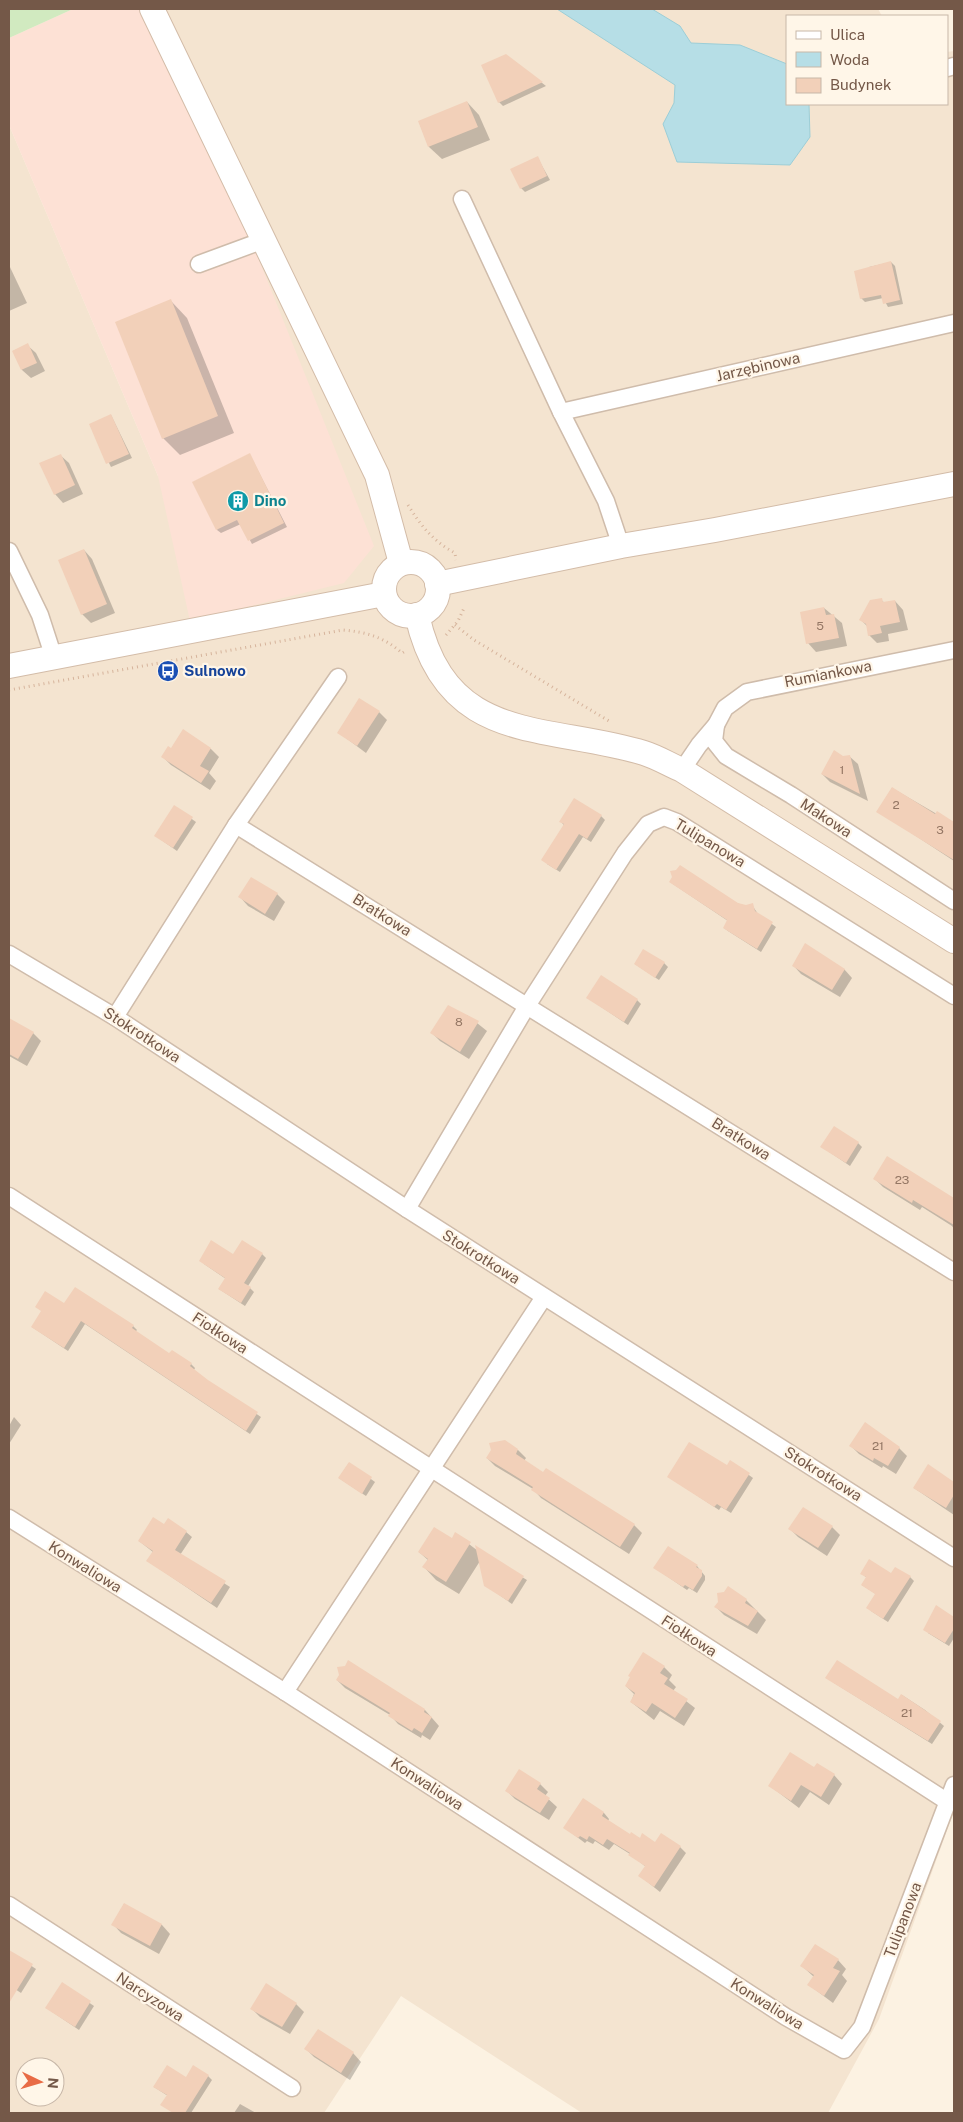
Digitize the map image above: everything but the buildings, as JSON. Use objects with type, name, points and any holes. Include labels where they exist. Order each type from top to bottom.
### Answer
[{"type":"street","points":[[152,9],[377,475],[401,563]]},
{"type":"street","points":[[462,199],[561,412],[606,501],[621,546]]},
{"type":"street","points":[[199,264],[264,240]]},
{"type":"street","name":"Jarzębinowa","points":[[561,412],[954,323]]},
{"type":"street","points":[[438,584],[621,546],[954,484]]},
{"type":"street","points":[[9,551],[40,616],[54,658]]},
{"type":"street","points":[[411,562],[428,568],[438,584],[436,600],[425,612],[418,615],[400,614],[393,609],[384,594],[385,579],[401,563],[411,562]]},
{"type":"street","points":[[9,666],[384,594]]},
{"type":"street","points":[[418,615],[425,645],[441,678],[465,700],[491,717],[518,728],[646,753],[682,770],[954,941]]},
{"type":"street","name":"Rumiankowa","points":[[682,770],[699,745],[716,725],[725,708],[747,692],[954,650]]},
{"type":"street","points":[[114,1017],[236,825],[338,677]]},
{"type":"street","name":"Makowa","points":[[716,725],[714,742],[726,756],[791,795],[954,901]]},
{"type":"street","name":"Tulipanowa","points":[[527,1006],[625,853],[648,824],[664,818],[678,822],[954,996]]},
{"type":"street","name":"Bratkowa","points":[[236,825],[954,1272]]},
{"type":"street","name":"Stokrotkowa","points":[[9,954],[114,1017],[407,1209],[954,1558]]},
{"type":"street","points":[[407,1209],[527,1006]]},
{"type":"street","name":"Fiołkowa","points":[[9,1196],[430,1470],[948,1802]]},
{"type":"street","points":[[285,1692],[544,1297]]},
{"type":"street","name":"Konwaliowa","points":[[9,1518],[285,1692],[786,2017],[844,2050]]},
{"type":"street","name":"Tulipanowa","points":[[844,2050],[862,2027],[954,1785]]},
{"type":"street","name":"Narcyzowa","points":[[9,1905],[292,2088]]},
{"type":"path","points":[[439,640],[455,625],[465,606]]},
{"type":"path","points":[[455,625],[482,645],[611,722]]},
{"type":"path","points":[[9,690],[343,630],[375,635],[391,643],[402,653],[407,650]]},
{"type":"shaded area","points":[[73,9],[158,9],[374,546],[344,583],[190,621],[158,476],[9,125],[9,38]]},
{"type":"shaded area","points":[[158,9],[878,9],[881,15],[786,15],[786,105],[948,105],[948,52],[954,51],[954,1811],[879,2019],[828,2113],[582,2113],[401,1996],[324,2113],[9,2113],[9,125],[158,476]]},
{"type":"green space","points":[[9,9],[73,9],[9,38]]},
{"type":"water","points":[[557,9],[652,9],[680,26],[691,43],[740,45],[786,64],[786,105],[809,105],[810,137],[790,165],[677,162],[663,124],[674,103],[675,85]]},
{"type":"place","name":"Dino","points":[[238,501]]},
{"type":"place","name":"Sulnowo","points":[[168,671]]}]
